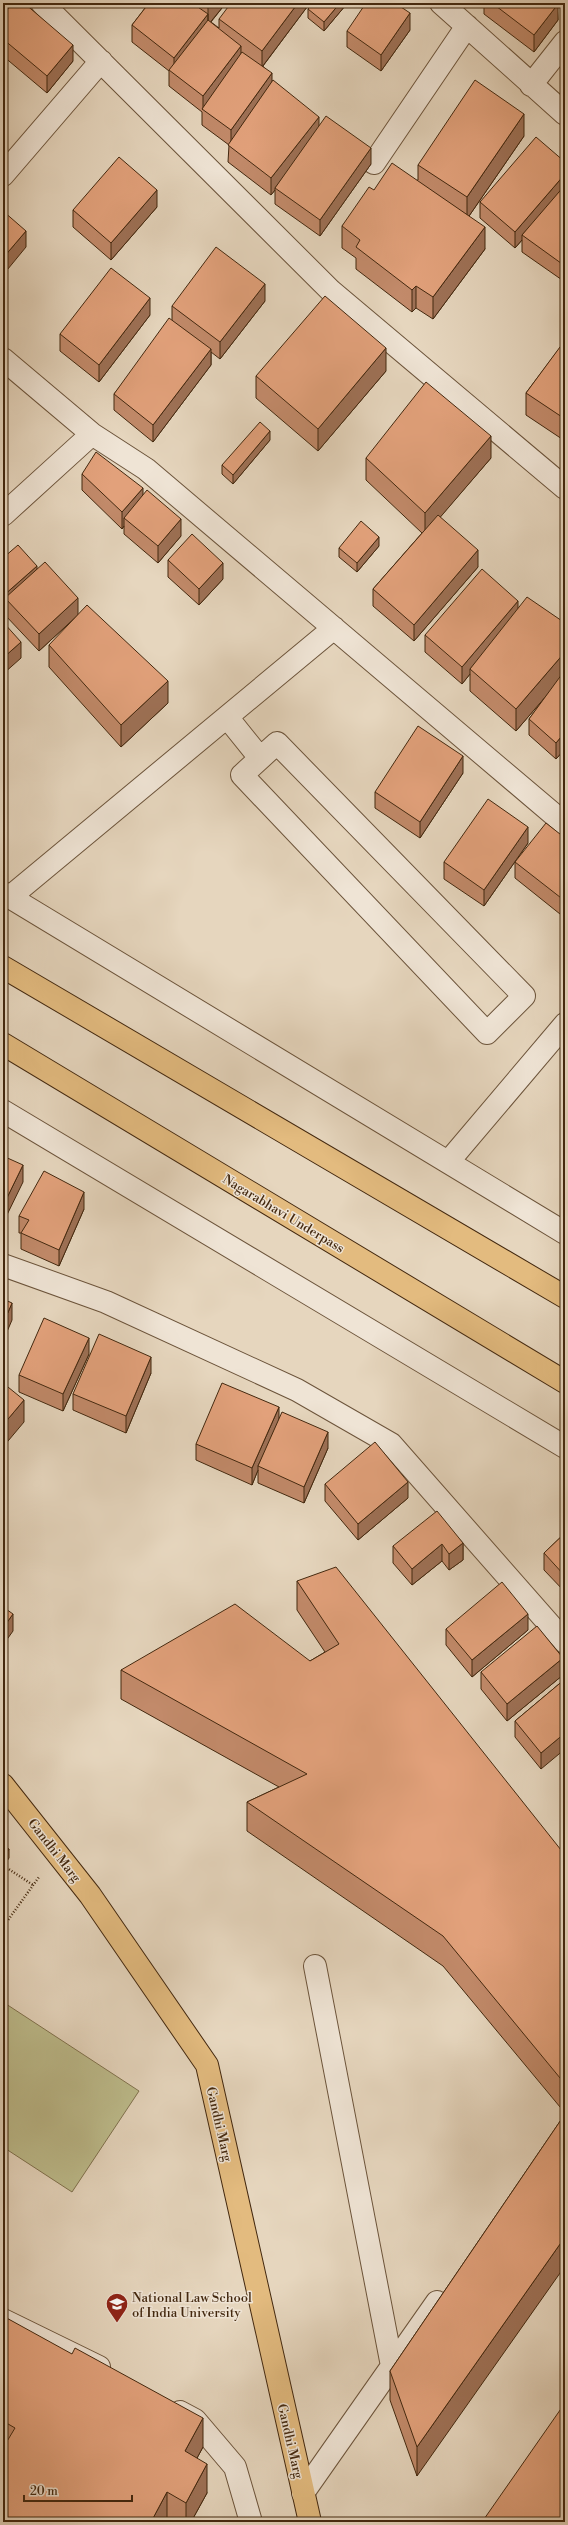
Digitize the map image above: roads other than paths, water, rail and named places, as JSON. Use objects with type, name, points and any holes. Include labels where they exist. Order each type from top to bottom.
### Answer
[{"type":"main road","points":[[3,967],[565,1297]]},
{"type":"main road","name":"Nagarabhavi Underpass","points":[[3,1044],[565,1382]]},
{"type":"main road","name":"Gandhi Marg","points":[[3,1785],[90,1895],[207,2065],[310,2522]]},
{"type":"street","points":[[42,3],[331,291],[565,488]]},
{"type":"street","points":[[441,3],[565,114]]},
{"type":"street","points":[[374,163],[466,26]]},
{"type":"street","points":[[531,85],[565,42]]},
{"type":"street","points":[[3,175],[101,61]]},
{"type":"street","points":[[3,359],[92,434],[146,469],[565,824]]},
{"type":"street","points":[[3,515],[92,434]]},
{"type":"street","points":[[334,628],[227,717],[7,895],[565,1233]]},
{"type":"street","points":[[227,717],[260,758]]},
{"type":"street","points":[[277,743],[524,996],[487,1033],[242,775],[260,758],[277,743]]},
{"type":"street","points":[[448,1161],[565,1024]]},
{"type":"street","points":[[3,1111],[565,1447]]},
{"type":"street","points":[[3,1265],[106,1302],[276,1380],[391,1444],[565,1642]]},
{"type":"street","points":[[315,1966],[392,2366]]},
{"type":"street","points":[[303,2493],[447,2288]]},
{"type":"street","points":[[3,2320],[62,2358],[114,2375]]},
{"type":"street","points":[[161,2401],[195,2420],[235,2467],[251,2522]]},
{"type":"place","name":"National Law School of India University","points":[[117,2324]]}]
